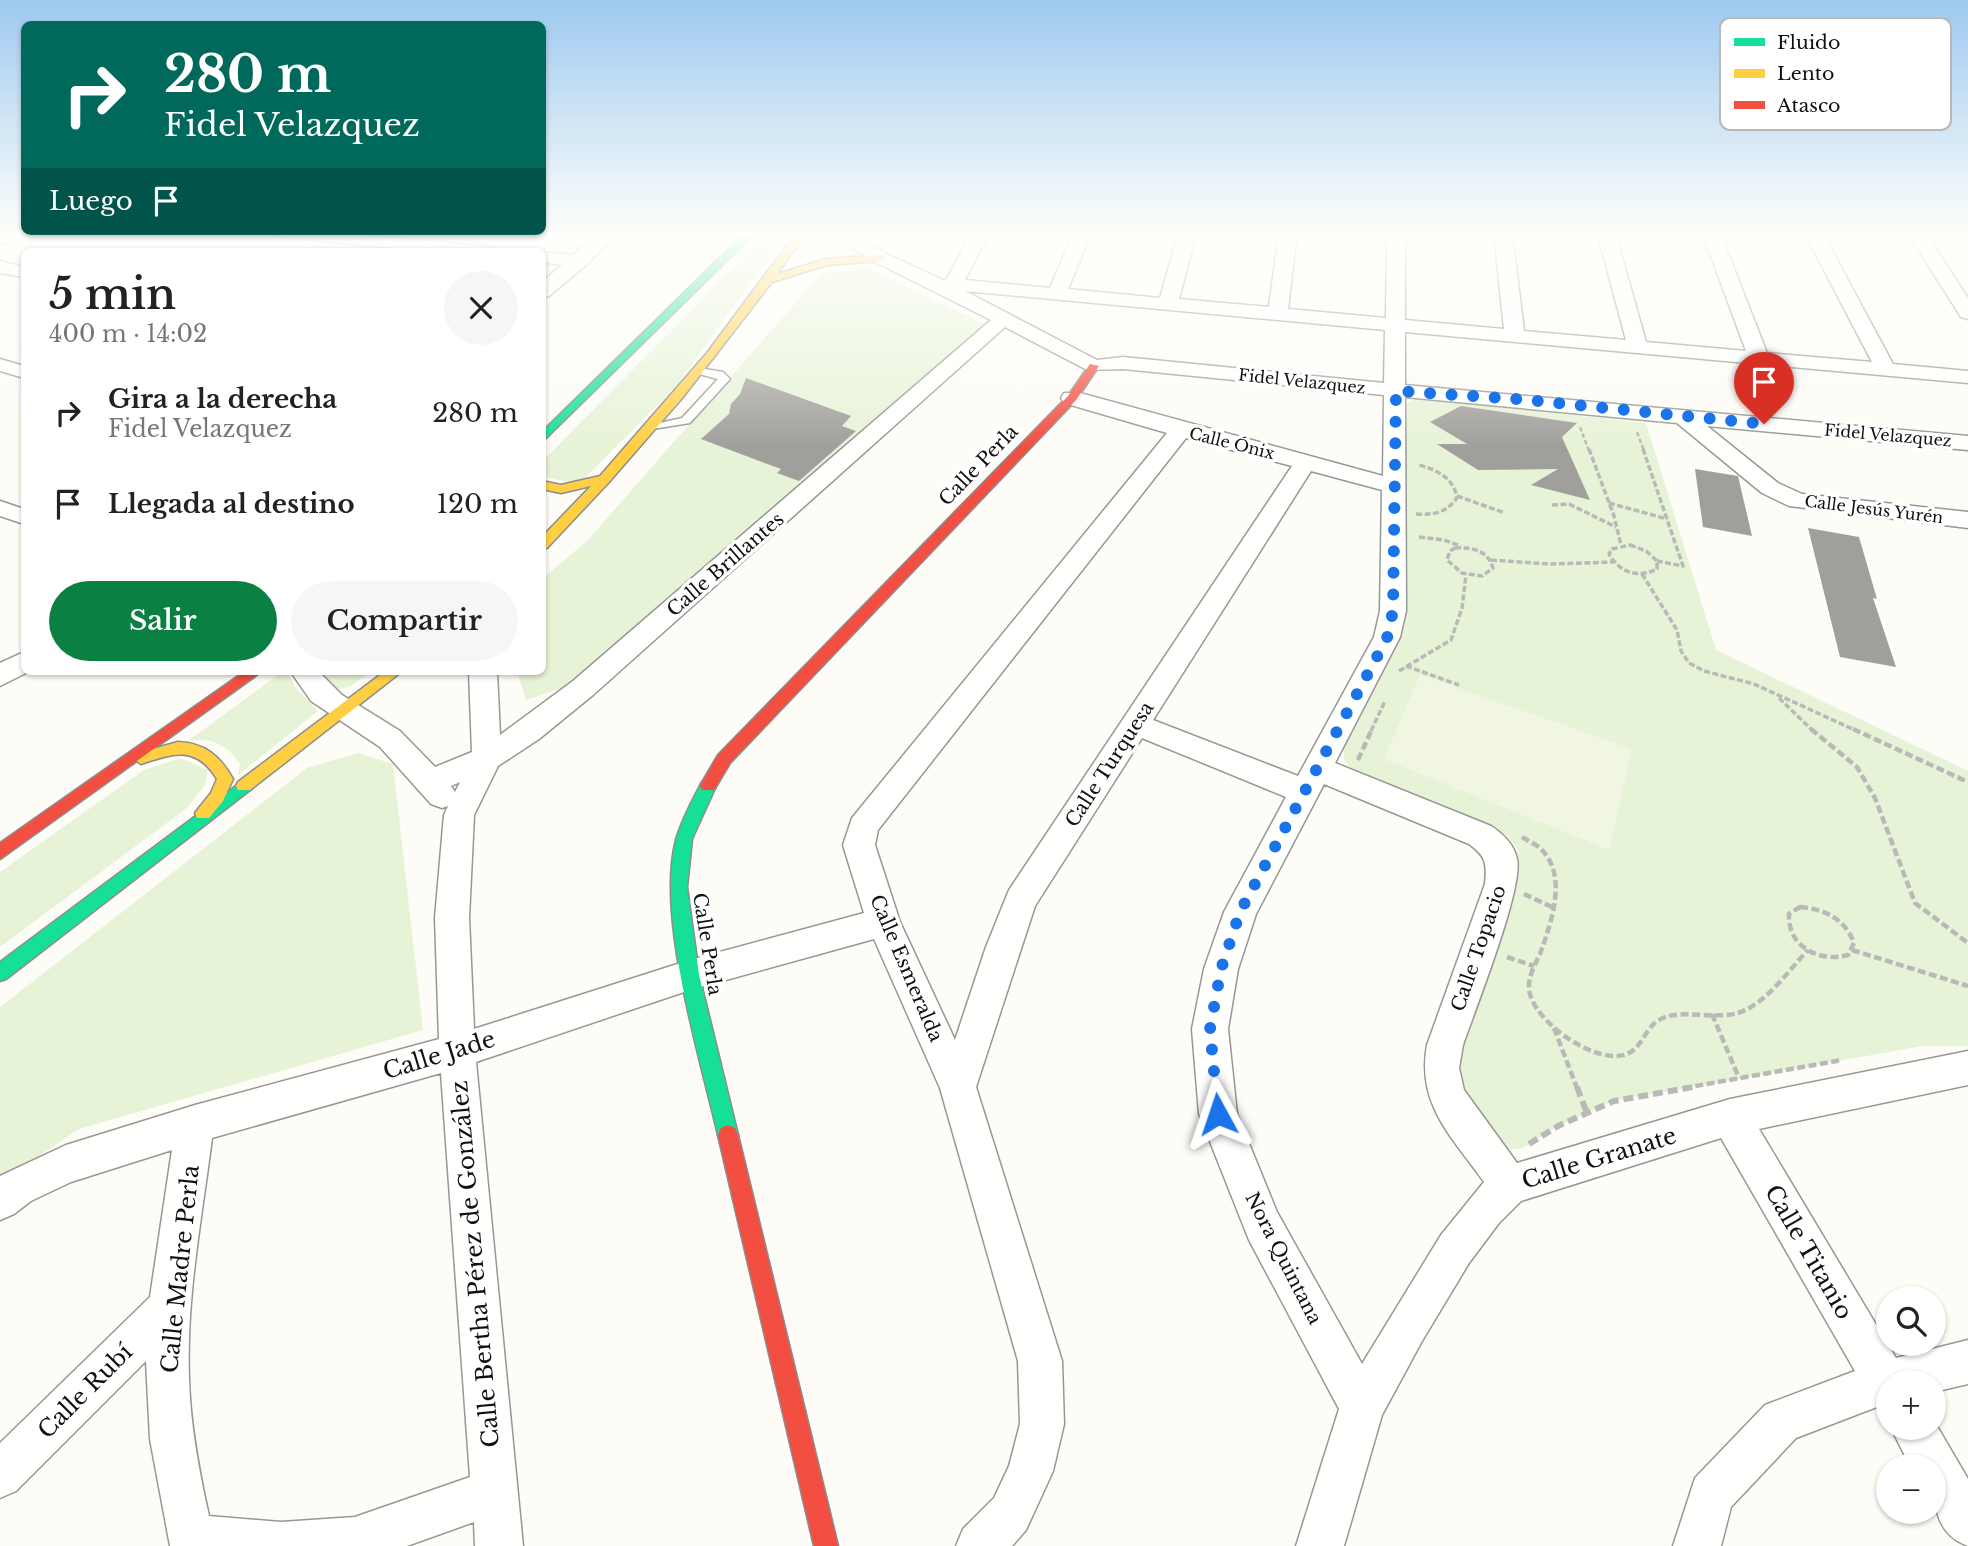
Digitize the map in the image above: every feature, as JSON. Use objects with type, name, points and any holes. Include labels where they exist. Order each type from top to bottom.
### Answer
[{"type":"main road","points":[[546,435],[678,304]]},
{"type":"main road","points":[[546,541],[606,479],[699,371],[752,304]]},
{"type":"main road","name":"Calle Perla","points":[[826,1546],[690,975],[677,908],[680,849],[699,798],[724,760],[1072,398],[1094,366]]},
{"type":"main road","points":[[546,486],[561,489],[606,479]]},
{"type":"main road","points":[[0,852],[250,675]]},
{"type":"main road","points":[[0,972],[390,675]]},
{"type":"main road","points":[[122,766],[172,749],[187,748],[208,753],[220,764],[225,779],[217,797],[190,828]]},
{"type":"street","points":[[973,304],[1094,366]]},
{"type":"street","points":[[1169,304],[1968,377]]},
{"type":"street","points":[[1278,315],[1279,304]]},
{"type":"street","name":"Nora Quintana","points":[[1362,1407],[1263,1226],[1218,1114],[1210,1029],[1221,969],[1240,912],[1387,638],[1393,611],[1404,488],[1396,391],[1395,304]]},
{"type":"street","points":[[1511,304],[1515,336]]},
{"type":"street","points":[[1626,304],[1638,348]]},
{"type":"street","points":[[1738,304],[1759,359]]},
{"type":"street","points":[[1851,304],[1886,370]]},
{"type":"street","name":"Calle Brillantes","points":[[430,782],[487,758],[529,731],[583,688],[1002,320]]},
{"type":"street","name":"Fidel Velazquez","points":[[1094,366],[1123,363],[1396,391],[1517,399],[1968,443]]},
{"type":"street","points":[[0,365],[21,371]]},
{"type":"street","name":"Calle Ónix","points":[[1072,398],[1181,430],[1404,488]]},
{"type":"street","name":"Calle Jesús Yurén","points":[[1682,416],[1770,488],[1797,501],[1968,520]]},
{"type":"street","name":"Calle Esmeralda","points":[[980,1546],[1010,1514],[1030,1471],[1042,1424],[1040,1361],[958,1087],[883,922],[859,845],[863,827],[1181,430]]},
{"type":"street","name":"Calle Turquesa","points":[[958,1087],[1021,900],[1306,463]]},
{"type":"street","points":[[0,508],[21,516]]},
{"type":"street","points":[[0,677],[21,664]]},
{"type":"street","points":[[307,675],[313,685],[344,710],[391,740],[459,815]]},
{"type":"street","name":"Calle Bertha Pérez de González","points":[[483,675],[487,758],[459,815],[452,918],[457,1051],[499,1546]]},
{"type":"street","points":[[1135,724],[1310,779]]},
{"type":"street","name":"Calle Topacio","points":[[1310,779],[1480,835],[1497,845],[1504,862],[1501,884],[1445,1045],[1441,1068],[1447,1097],[1515,1167]]},
{"type":"street","name":"Calle Jade","points":[[0,1200],[17,1187],[66,1164],[195,1124],[457,1051],[690,975],[883,922]]},
{"type":"street","name":"Calle Granate","points":[[1320,1546],[1362,1407],[1407,1326],[1455,1249],[1515,1167],[1730,1117],[1968,1068]]},
{"type":"street","name":"Calle Titanio","points":[[1730,1117],[1879,1370]]},
{"type":"street","name":"Calle Madre Perla","points":[[195,1124],[171,1306],[167,1378],[172,1449],[191,1542],[281,1546],[355,1541],[494,1492]]},
{"type":"street","name":"Calle Rubí","points":[[0,1475],[171,1306]]},
{"type":"street","points":[[1939,1370],[1968,1362]]},
{"type":"street","points":[[1697,1546],[1711,1494],[1781,1421],[1876,1388]]},
{"type":"street","points":[[1920,1440],[1968,1522]]},
{"type":"lane","points":[[650,428],[686,421],[724,379],[719,374],[699,371]]},
{"type":"path","points":[[1590,425],[1578,424],[1608,503],[1620,545]]},
{"type":"path","points":[[1636,429],[1683,565],[1657,561],[1639,548],[1620,545],[1609,554],[1613,562],[1628,572],[1642,575],[1657,569],[1657,561]]},
{"type":"path","points":[[1457,496],[1450,509],[1437,514],[1404,488],[1431,469],[1447,477],[1457,496],[1505,513]]},
{"type":"path","points":[[1608,503],[1667,519]]},
{"type":"path","points":[[1552,505],[1569,504],[1616,527]]},
{"type":"path","points":[[1418,537],[1444,540],[1484,553],[1491,559],[1549,564],[1613,562]]},
{"type":"path","points":[[1464,547],[1450,551],[1447,560],[1455,570],[1466,575],[1487,575],[1493,568],[1491,559]]},
{"type":"path","points":[[1396,675],[1405,666],[1451,640],[1462,608],[1466,575]]},
{"type":"path","points":[[1642,575],[1677,630],[1679,648],[1687,662],[1704,671],[1745,680],[1968,782]]},
{"type":"path","points":[[1405,666],[1460,685]]},
{"type":"path","points":[[1776,694],[1792,713],[1857,767],[1875,798],[1915,903],[1968,943]]},
{"type":"path","points":[[1359,766],[1358,761],[1385,700]]},
{"type":"path","points":[[1516,835],[1527,839],[1546,857],[1555,874],[1557,894],[1529,982],[1529,996],[1553,1024],[1582,1049],[1611,1055],[1626,1054],[1638,1045],[1654,1021],[1664,1017],[1736,1014],[1755,1005],[1808,950]]},
{"type":"path","points":[[1519,892],[1554,908]]},
{"type":"path","points":[[1800,907],[1812,907],[1835,917],[1852,935],[1852,950],[1848,955],[1834,959],[1808,950],[1793,937],[1787,923],[1789,914],[1800,907]]},
{"type":"path","points":[[1852,950],[1968,986]]},
{"type":"path","points":[[1712,1014],[1739,1078]]},
{"type":"path","points":[[1553,1024],[1587,1113]]},
{"type":"path","points":[[1515,1167],[1587,1113],[1614,1101],[1844,1060]]},
{"type":"green space","points":[[697,304],[735,304],[677,385],[585,478],[570,482],[546,478],[546,458]]},
{"type":"green space","points":[[795,304],[943,304],[984,324],[577,683],[526,700],[518,675],[546,675],[546,575],[587,541]]},
{"type":"green space","points":[[1416,398],[1646,423],[1716,650],[1968,771],[1968,1046],[1923,1046],[1614,1101],[1558,1126],[1521,1149],[1503,1149],[1452,1071],[1457,1042],[1518,855],[1517,848],[1506,835],[1350,768],[1344,759],[1344,748],[1395,644],[1403,601],[1407,404]]},
{"type":"green space","points":[[278,675],[289,675],[296,688],[318,711],[238,775],[240,764],[230,751],[211,741],[188,741]]},
{"type":"green space","points":[[321,675],[366,675],[350,686],[337,689],[324,681]]},
{"type":"green space","points":[[1420,675],[1632,749],[1609,850],[1384,759]]},
{"type":"green space","points":[[358,753],[393,764],[423,1030],[79,1129],[0,1183],[0,1007],[307,768]]},
{"type":"green space","points":[[180,758],[208,770],[205,785],[187,808],[0,947],[0,872],[144,770]]},
{"type":"building","points":[[746,378],[851,416],[842,426],[856,431],[799,481],[777,473],[781,469],[701,439],[729,414],[731,404],[740,394]]},
{"type":"building","points":[[1461,406],[1577,423],[1562,437],[1590,500],[1531,485],[1558,469],[1478,470],[1437,444],[1467,444],[1430,422]]},
{"type":"building","points":[[1695,469],[1738,476],[1752,536],[1703,527]]},
{"type":"building","points":[[1808,528],[1859,537],[1877,599],[1873,598],[1896,667],[1840,657]]},
{"type":"traffic: fast","points":[[546,435],[678,304]]},
{"type":"traffic: fast","points":[[0,973],[244,786]]},
{"type":"traffic: fast","points":[[708,786],[684,839],[678,887],[690,975],[728,1135]]},
{"type":"traffic: slow","points":[[546,541],[646,433],[750,304]]},
{"type":"traffic: slow","points":[[546,486],[561,489],[605,479]]},
{"type":"traffic: slow","points":[[244,786],[390,675]]},
{"type":"traffic: slow","points":[[141,758],[178,748],[189,749],[208,757],[225,779],[217,797],[203,813]]},
{"type":"traffic: jam","points":[[708,786],[724,759],[1072,398],[1094,366]]},
{"type":"traffic: jam","points":[[0,852],[250,675]]},
{"type":"traffic: jam","points":[[728,1135],[826,1546]]},
{"type":"route","points":[[1218,1114],[1210,1029],[1221,969],[1240,912],[1387,638],[1393,611],[1396,391],[1517,399],[1764,424]]}]
